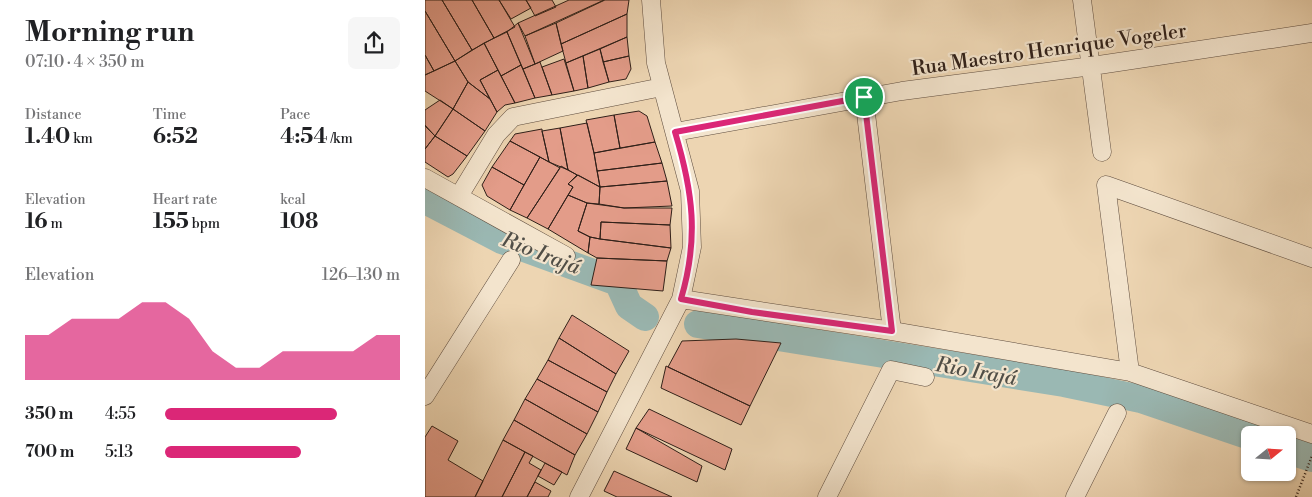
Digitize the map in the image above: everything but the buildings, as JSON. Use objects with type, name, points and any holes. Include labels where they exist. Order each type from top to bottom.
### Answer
[{"type":"street","points":[[579,497],[681,299],[690,265],[693,220],[690,192],[656,63],[651,0]]},
{"type":"street","points":[[1082,0],[1102,152]]},
{"type":"street","name":"Rua Maestro Henrique Vogeler","points":[[675,132],[864,97],[1092,66],[1312,33]]},
{"type":"street","points":[[459,196],[496,135],[505,123],[513,117],[662,87]]},
{"type":"street","points":[[864,97],[892,331]]},
{"type":"street","points":[[425,178],[566,256]]},
{"type":"street","points":[[1130,372],[1106,185],[1312,258]]},
{"type":"street","points":[[425,396],[511,260]]},
{"type":"street","points":[[681,299],[752,312],[892,331],[1130,372],[1312,434]]},
{"type":"street","points":[[827,497],[891,370],[925,377]]},
{"type":"street","points":[[1075,497],[1117,413]]},
{"type":"path","points":[[1296,497],[1312,456]]},
{"type":"waterway","name":"Rio Irajá","points":[[425,200],[502,240],[618,282],[629,306],[645,317]]},
{"type":"waterway","name":"Rio Irajá","points":[[698,324],[1064,383],[1141,399],[1241,433]]},
{"type":"waterway","name":"Rio Irajá","points":[[1296,453],[1312,458]]},
{"type":"route","points":[[864,97],[892,331],[752,312],[681,299],[688,274],[693,220],[690,192],[675,132],[864,97]]}]
